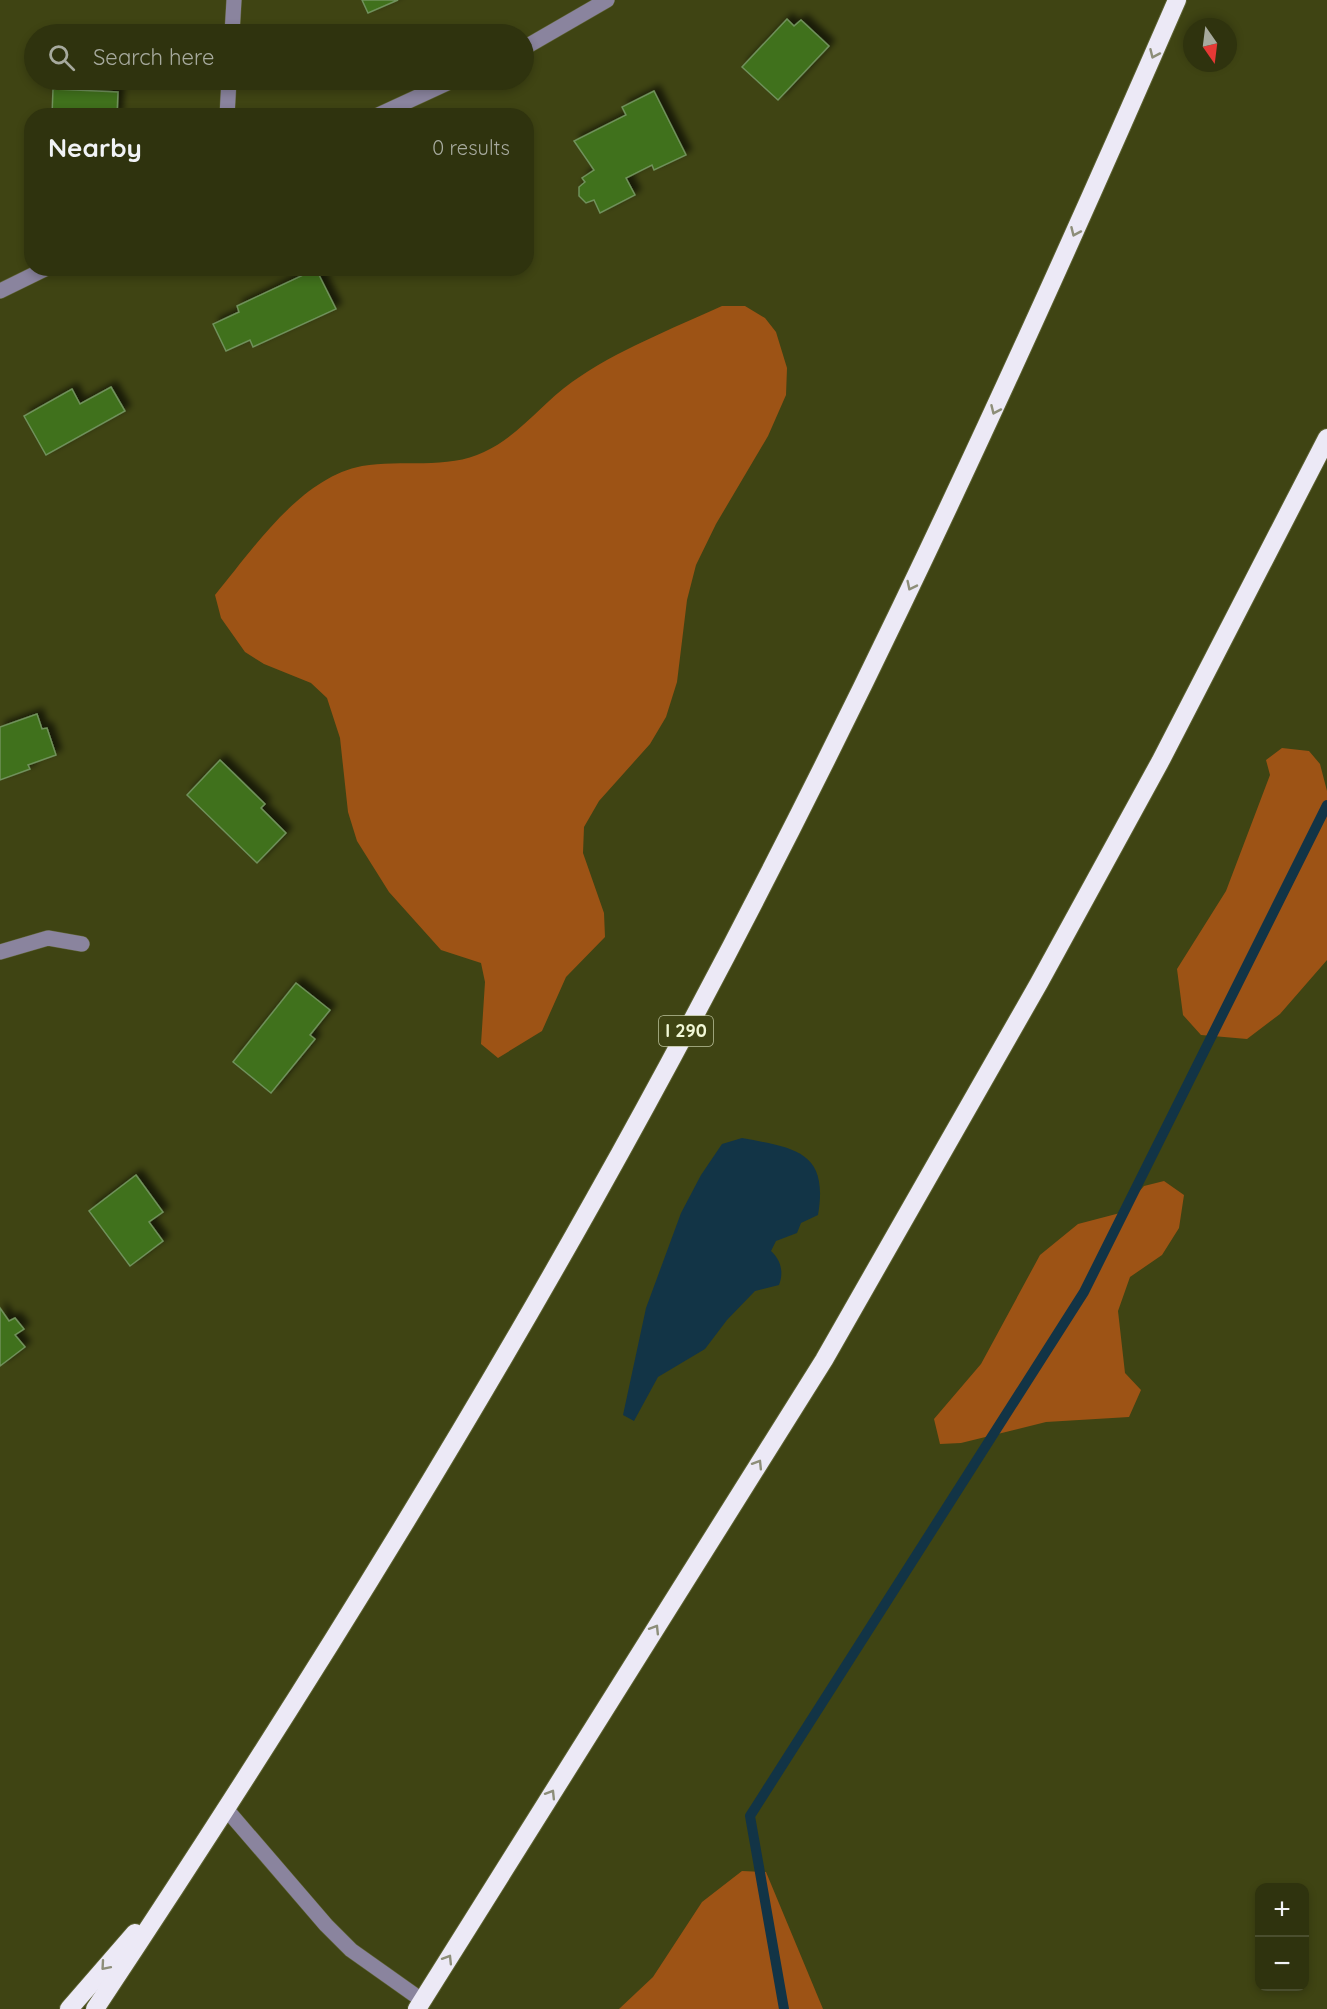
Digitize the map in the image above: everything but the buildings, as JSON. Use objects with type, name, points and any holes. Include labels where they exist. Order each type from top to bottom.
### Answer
[{"type":"highway","name":"I 290","points":[[95,2009],[227,1810],[364,1591],[597,1196],[706,993],[839,735],[992,418],[1177,0]]},
{"type":"highway","points":[[420,2005],[830,1350],[1040,983],[1160,762],[1327,438]]},
{"type":"highway","points":[[69,2009],[185,1875]]},
{"type":"street","points":[[233,24],[234,0]]},
{"type":"street","points":[[534,42],[607,0]]},
{"type":"street","points":[[227,108],[228,90]]},
{"type":"street","points":[[393,108],[432,90]]},
{"type":"street","points":[[0,291],[31,276]]},
{"type":"street","points":[[0,952],[48,938],[82,944]]},
{"type":"street","points":[[227,1810],[351,1950],[420,2005]]},
{"type":"shaded area","points":[[722,306],[745,306],[765,318],[776,332],[787,368],[786,395],[768,436],[716,524],[696,565],[687,600],[677,682],[666,717],[650,744],[599,801],[584,827],[583,853],[604,913],[605,937],[566,977],[542,1031],[498,1058],[481,1044],[485,982],[481,963],[441,950],[389,892],[357,841],[348,812],[340,738],[327,698],[311,683],[264,664],[245,652],[221,618],[215,595],[262,537],[298,500],[339,473],[377,464],[455,461],[484,452],[519,429],[561,391],[589,370],[645,341]]},
{"type":"shaded area","points":[[1282,748],[1309,751],[1320,764],[1327,791],[1327,960],[1280,1014],[1247,1039],[1201,1035],[1183,1015],[1177,969],[1226,891],[1270,775],[1266,760]]},
{"type":"shaded area","points":[[1164,1181],[1184,1195],[1179,1228],[1162,1255],[1130,1277],[1118,1311],[1125,1373],[1141,1390],[1129,1417],[1046,1422],[961,1443],[940,1444],[934,1419],[981,1364],[1040,1255],[1078,1224],[1120,1213],[1144,1186]]},
{"type":"shaded area","points":[[742,1871],[766,1872],[823,2009],[619,2009],[653,1977],[702,1902]]},
{"type":"water","points":[[742,1138],[792,1150],[804,1156],[813,1165],[818,1177],[820,1194],[818,1215],[801,1223],[797,1233],[776,1241],[771,1251],[781,1266],[779,1285],[755,1291],[727,1320],[705,1349],[658,1377],[634,1421],[623,1415],[646,1308],[681,1213],[701,1175],[722,1144]]},
{"type":"waterway","points":[[784,2009],[750,1816],[1084,1292],[1327,805]]}]
